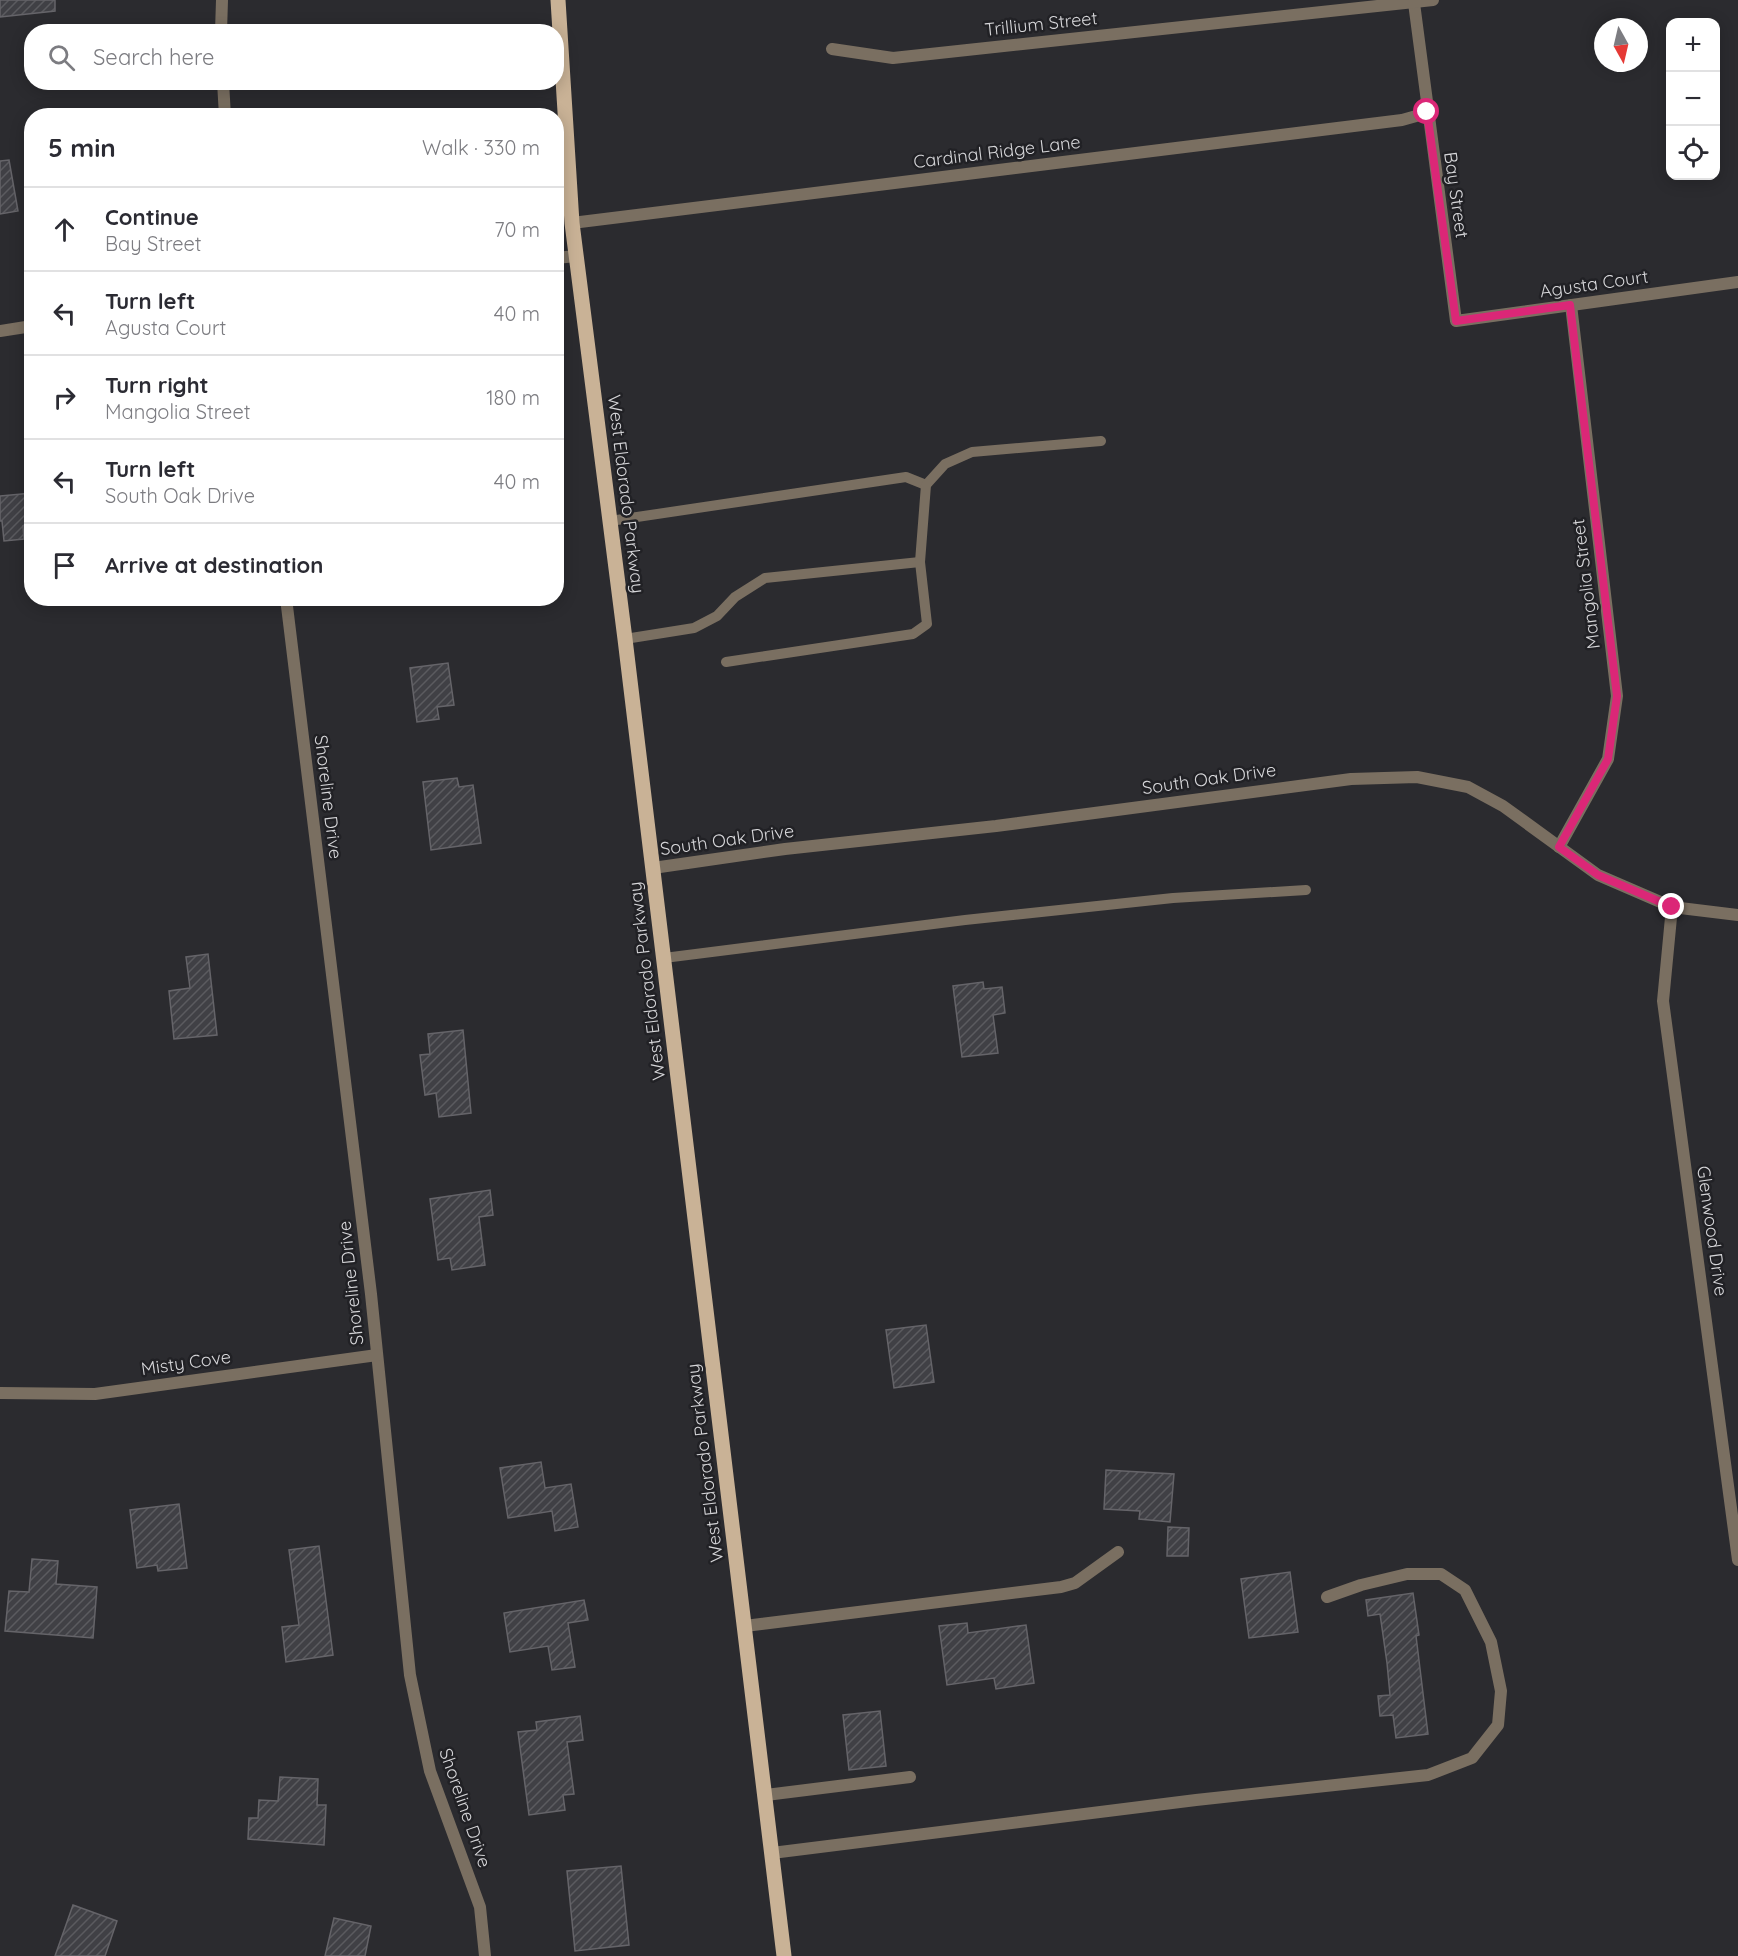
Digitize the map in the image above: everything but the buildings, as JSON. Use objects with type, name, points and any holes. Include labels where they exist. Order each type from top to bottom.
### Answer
[{"type":"main road","name":"West Eldorado Parkway","points":[[558,0],[560,24]]},
{"type":"main road","name":"West Eldorado Parkway","points":[[564,90],[572,223],[625,639],[784,1956]]},
{"type":"street","points":[[221,24],[222,0]]},
{"type":"street","name":"Trillium Street","points":[[832,49],[893,58],[1432,0]]},
{"type":"street","name":"Bay Street","points":[[1414,3],[1456,321]]},
{"type":"street","points":[[223,90],[225,108]]},
{"type":"street","name":"Cardinal Ridge Lane","points":[[572,223],[1402,120],[1427,112]]},
{"type":"street","points":[[564,257],[576,256]]},
{"type":"street","name":"Agusta Court","points":[[1456,321],[1738,282]]},
{"type":"street","name":"Mangolia Street","points":[[1559,847],[1608,759],[1617,696],[1570,305]]},
{"type":"street","points":[[0,331],[24,327]]},
{"type":"street","name":"Shoreline Drive","points":[[286,606],[371,1294],[410,1675],[430,1771],[480,1908],[485,1956]]},
{"type":"street","name":"South Oak Drive","points":[[653,868],[785,849],[996,826],[1362,778],[1417,777],[1468,787],[1503,806],[1598,875],[1672,907],[1738,915]]},
{"type":"street","name":"Glenwood Drive","points":[[1672,907],[1663,1001],[1738,1560]]},
{"type":"street","name":"Misty Cove","points":[[0,1393],[95,1394],[377,1355]]},
{"type":"street","points":[[745,1626],[1061,1587],[1075,1583],[1118,1552]]},
{"type":"street","points":[[772,1853],[1184,1802],[1428,1775],[1472,1758],[1498,1725],[1501,1691],[1491,1642],[1465,1590],[1441,1574],[1407,1574],[1361,1585],[1327,1597]]},
{"type":"street","points":[[766,1795],[910,1777]]},
{"type":"lane","points":[[726,662],[913,634],[927,624],[920,562],[926,485],[945,464],[972,452],[1101,441]]},
{"type":"lane","points":[[610,521],[906,477],[926,485]]},
{"type":"lane","points":[[625,639],[694,628],[717,616],[735,597],[765,578],[920,562]]},
{"type":"lane","points":[[664,958],[1150,900],[1306,890]]},
{"type":"route","points":[[1427,112],[1456,321],[1570,305],[1617,696],[1608,759],[1559,847],[1598,875],[1672,907]]}]
